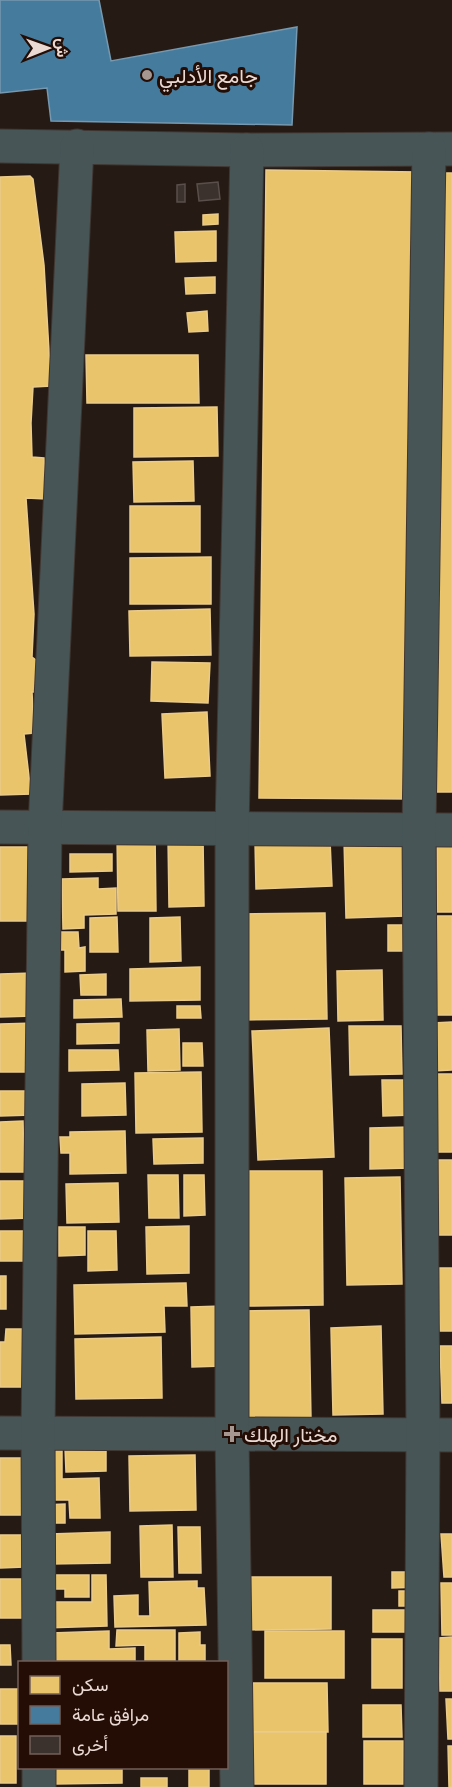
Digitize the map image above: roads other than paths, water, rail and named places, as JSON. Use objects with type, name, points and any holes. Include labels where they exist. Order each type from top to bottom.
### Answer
[{"type":"street","points":[[0,146],[247,150],[441,149],[419,830],[438,1435],[421,1787]]},
{"type":"street","points":[[39,1661],[38,1432],[45,827],[77,146]]},
{"type":"street","points":[[237,1787],[232,1435],[232,828],[247,150]]},
{"type":"street","points":[[0,826],[452,830]]},
{"type":"street","points":[[0,1433],[438,1435]]},
{"type":"street","points":[[39,1769],[39,1787]]},
{"type":"place","name":"جامع الأدلبي","points":[[147,75]]},
{"type":"place","name":"مختار الهلك","points":[[232,1434]]}]
